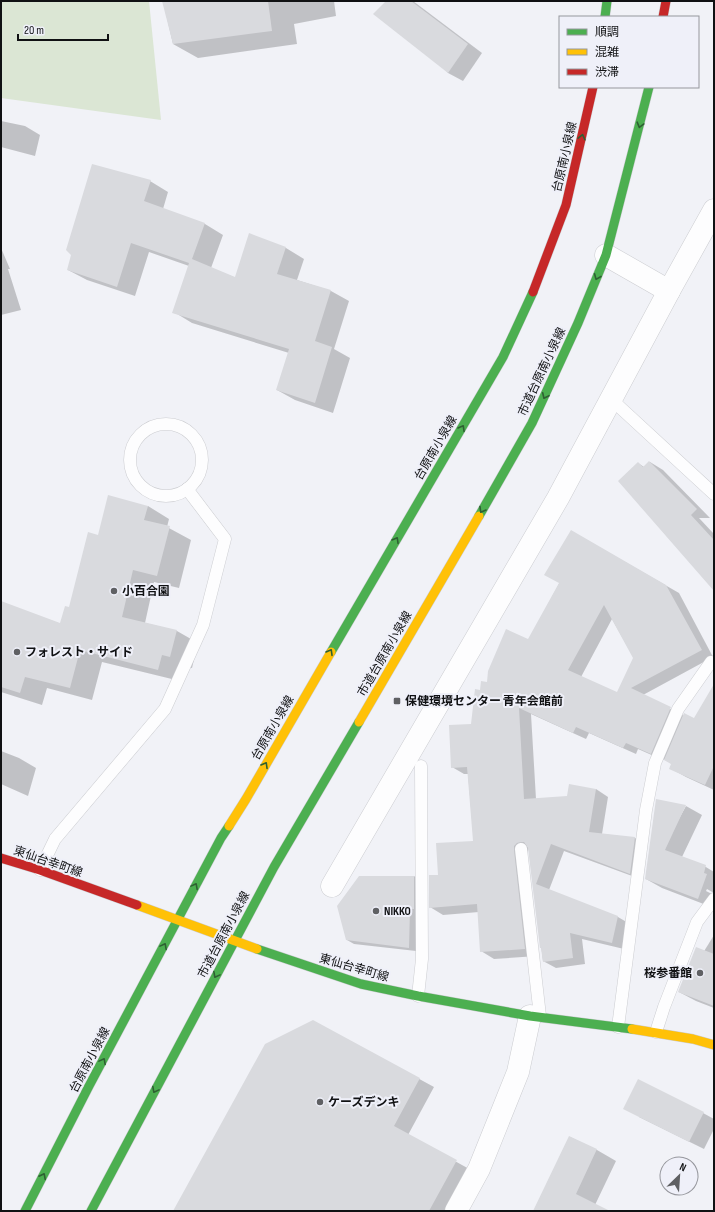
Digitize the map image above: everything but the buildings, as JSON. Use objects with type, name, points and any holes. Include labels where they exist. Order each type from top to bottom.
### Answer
[{"type":"street","points":[[605,16],[607,1]]},
{"type":"street","points":[[663,16],[666,1]]},
{"type":"street","name":"台原南小泉線","points":[[25,1211],[89,1086],[221,838],[246,799],[384,559],[503,357],[538,281],[566,205],[593,88]]},
{"type":"street","name":"市道台原南小泉線","points":[[91,1211],[274,867],[426,608],[532,423],[578,323],[606,255],[650,88]]},
{"type":"street","points":[[332,886],[558,498],[714,210]]},
{"type":"street","points":[[606,255],[669,291]]},
{"type":"street","name":"東仙台幸町線","points":[[1,858],[40,870],[293,962],[361,984],[418,996],[535,1016],[656,1032],[693,1039],[714,1045]]},
{"type":"street","points":[[456,1211],[479,1169],[518,1072],[535,1016]]},
{"type":"lane","points":[[612,400],[714,494]]},
{"type":"lane","points":[[170,424],[181,427],[191,435],[198,444],[202,456],[201,469],[196,479],[187,489],[177,494],[166,496],[154,494],[144,488],[136,480],[131,469],[130,458],[132,447],[138,437],[147,429],[157,425],[170,424]]},
{"type":"lane","points":[[40,870],[55,839],[165,709],[203,624],[225,539],[187,489]]},
{"type":"lane","points":[[618,1027],[646,810],[655,763],[678,710],[711,662]]},
{"type":"lane","points":[[418,996],[422,958],[421,766]]},
{"type":"lane","points":[[520,849],[535,1016]]},
{"type":"lane","points":[[656,1032],[664,1007],[697,922],[714,899]]},
{"type":"green space","points":[[1,1],[149,1],[161,120],[1,98]]},
{"type":"traffic: fast","points":[[605,16],[607,1]]},
{"type":"traffic: fast","points":[[479,516],[532,423],[578,323],[606,255],[649,88]]},
{"type":"traffic: fast","points":[[331,652],[503,357],[533,292]]},
{"type":"traffic: fast","points":[[91,1211],[274,867],[359,722]]},
{"type":"traffic: fast","points":[[25,1211],[89,1086],[221,838],[229,826]]},
{"type":"traffic: fast","points":[[257,949],[361,984],[530,1016],[632,1029]]},
{"type":"traffic: slow","points":[[359,722],[479,516]]},
{"type":"traffic: slow","points":[[229,826],[331,652]]},
{"type":"traffic: slow","points":[[137,905],[257,949]]},
{"type":"traffic: slow","points":[[632,1029],[693,1039],[714,1045]]},
{"type":"traffic: jam","points":[[663,16],[666,1]]},
{"type":"traffic: jam","points":[[533,292],[566,205],[593,88]]},
{"type":"traffic: jam","points":[[1,858],[40,870],[137,905]]},
{"type":"place","name":"小百合園","points":[[114,591]]},
{"type":"place","name":"フォレスト・サイド","points":[[17,652]]},
{"type":"place","name":"保健環境センター 青年会館前","points":[[397,701]]},
{"type":"place","name":"NIKKO","points":[[376,911]]},
{"type":"place","name":"桜参番館","points":[[700,973]]},
{"type":"place","name":"ケーズデンキ","points":[[320,1102]]}]
